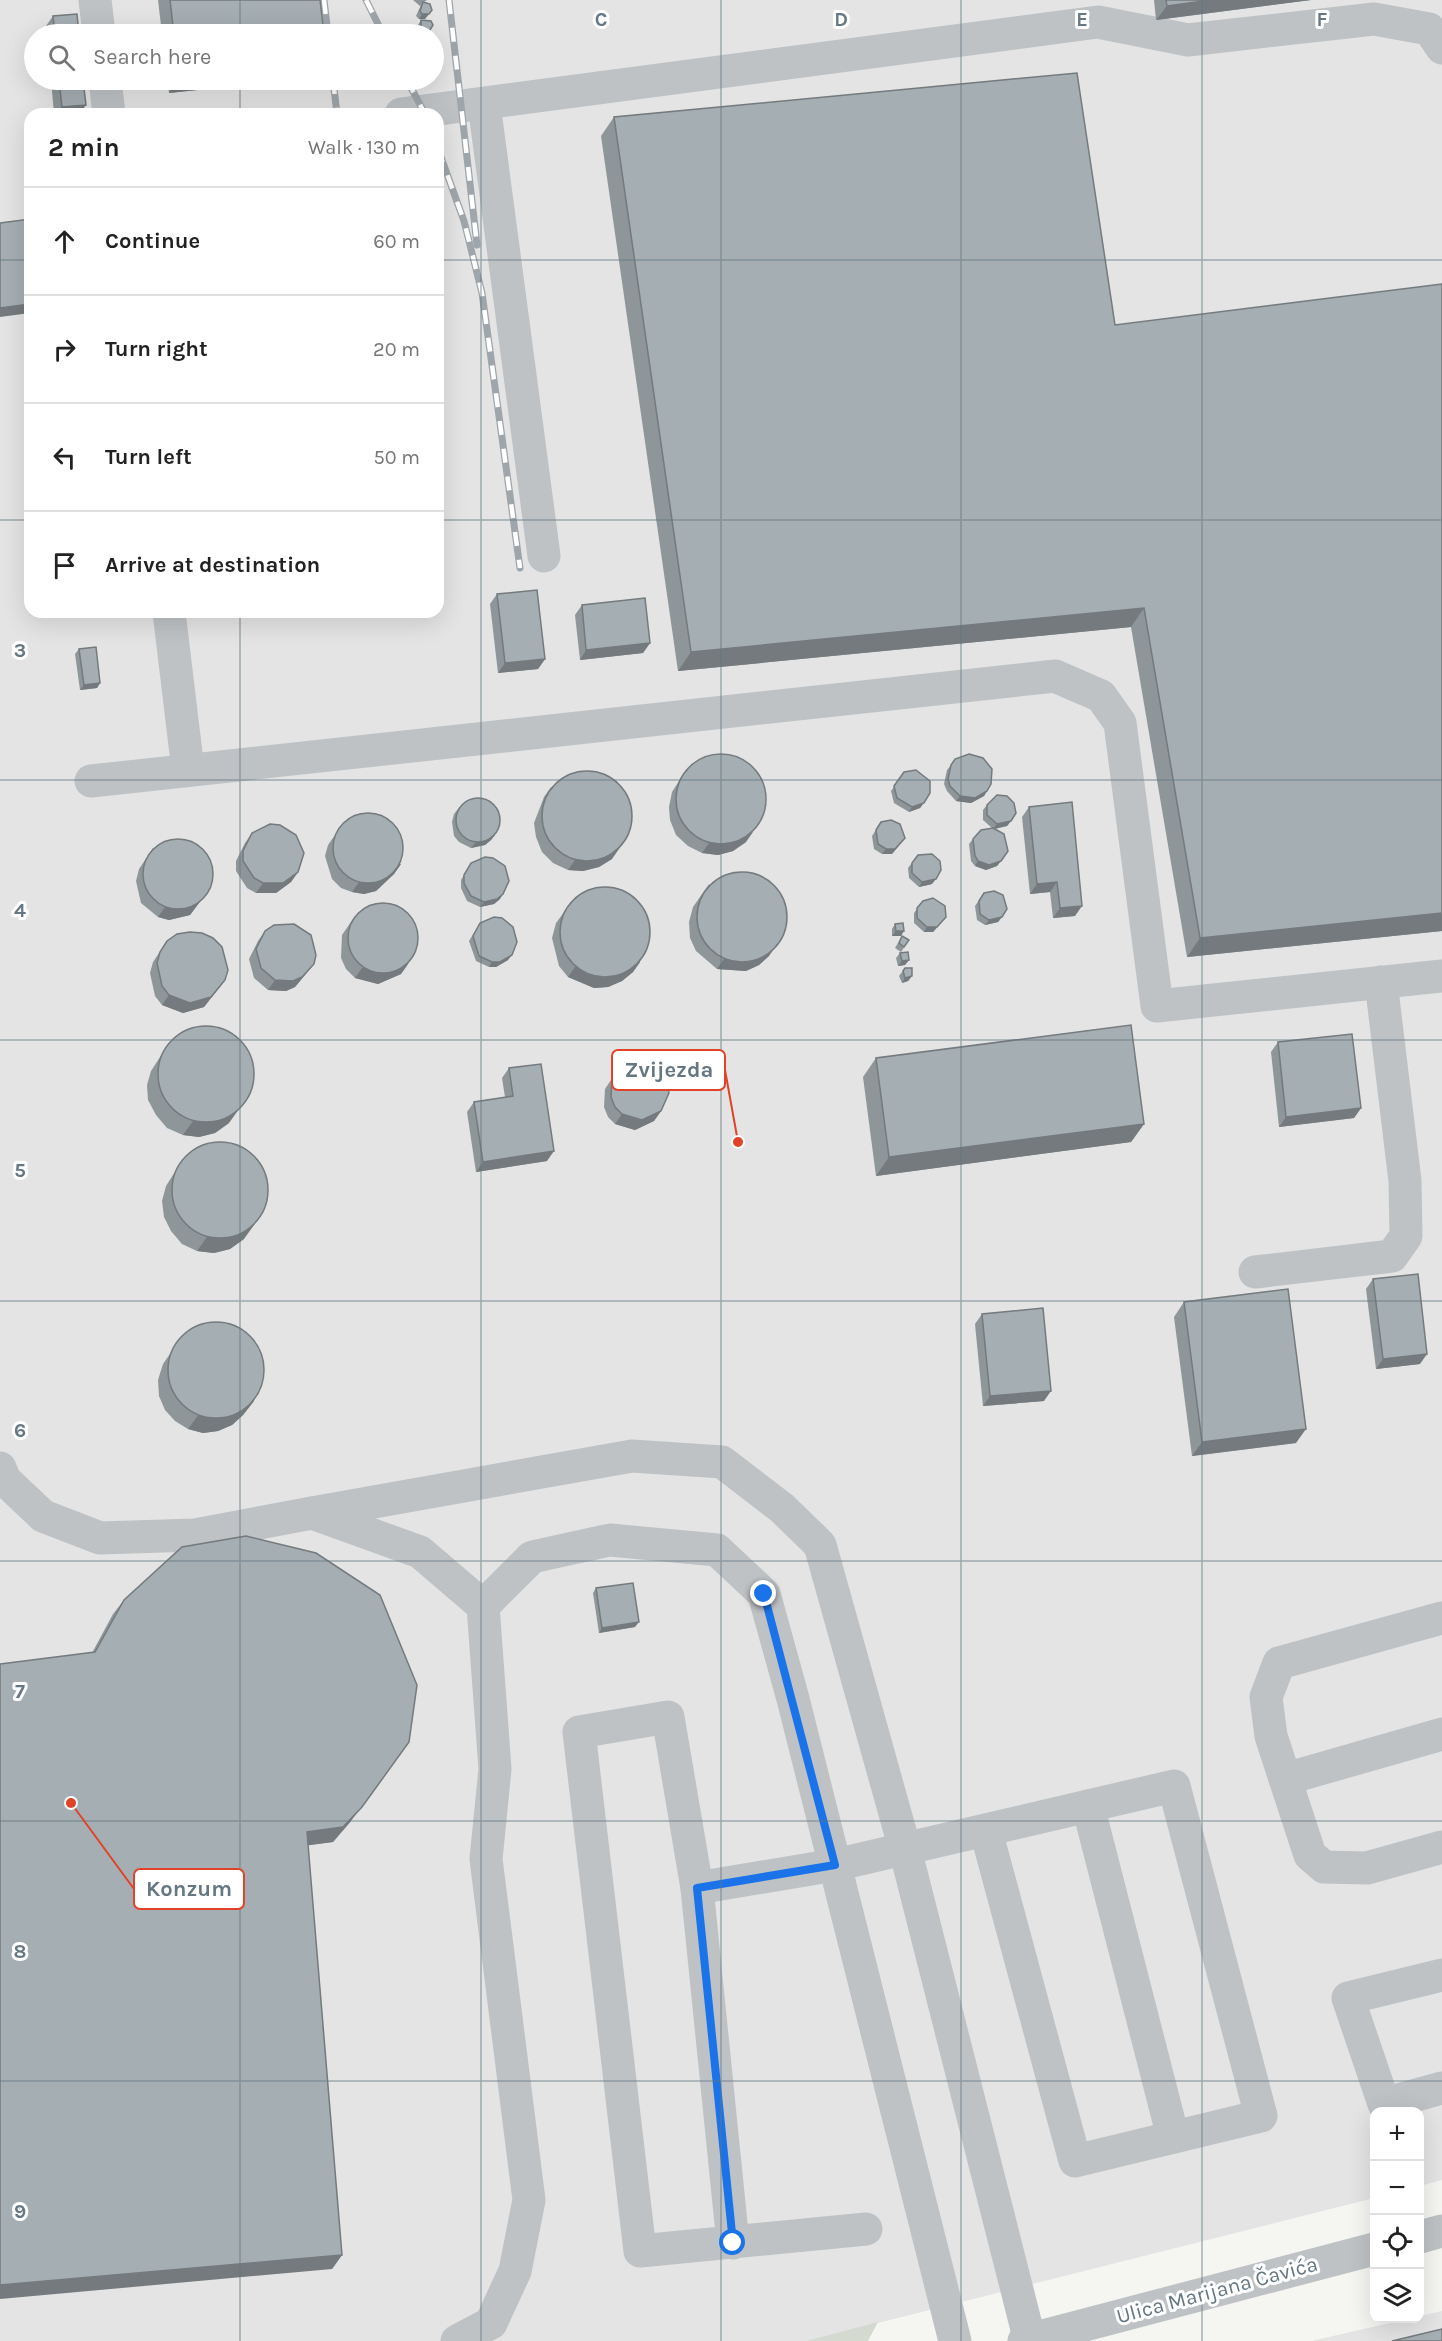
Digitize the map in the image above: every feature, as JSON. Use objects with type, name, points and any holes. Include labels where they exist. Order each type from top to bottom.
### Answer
[{"type":"street","points":[[95,0],[98,24]]},
{"type":"street","points":[[444,109],[1098,22],[1188,40],[1374,19],[1429,29],[1442,48]]},
{"type":"street","points":[[106,90],[108,108]]},
{"type":"street","points":[[484,104],[544,556]]},
{"type":"street","points":[[170,618],[188,770]]},
{"type":"street","points":[[91,781],[1055,676],[1101,696],[1120,723],[1157,1006],[1442,976]]},
{"type":"street","points":[[1255,1272],[1392,1256],[1406,1236],[1405,1181],[1381,982]]},
{"type":"street","points":[[0,1468],[5,1480],[43,1516],[100,1538],[195,1535],[632,1456],[722,1462],[782,1508],[820,1545],[905,1849],[1028,2341]]},
{"type":"street","points":[[312,1513],[420,1552],[483,1606],[495,1769],[486,1859],[529,2200],[515,2271],[491,2322],[457,2341]]},
{"type":"street","points":[[483,1606],[532,1557],[610,1540],[717,1550],[764,1594],[955,2341]]},
{"type":"street","points":[[1442,1618],[1280,1663],[1266,1697],[1271,1736],[1310,1855],[1324,1867],[1367,1868],[1442,1847]]},
{"type":"street","points":[[733,2243],[697,1888],[668,1717],[579,1732],[640,2251],[733,2243],[866,2229]]},
{"type":"street","points":[[1285,1779],[1442,1734]]},
{"type":"street","points":[[697,1888],[835,1865],[1174,1786],[1261,2116],[1075,2161],[986,1831]]},
{"type":"street","points":[[1088,1806],[1173,2137]]},
{"type":"street","points":[[1442,1975],[1348,1998],[1384,2104],[1442,2088]]},
{"type":"street","points":[[1424,2236],[1442,2231]]},
{"type":"street","name":"Ulica Marijana Čavića","points":[[1028,2341],[1370,2250]]},
{"type":"shaded area","points":[[0,0],[1442,0],[1442,2180],[1424,2185],[1424,2107],[1370,2107],[1370,2199],[806,2341],[0,2341]]},
{"type":"shaded area","points":[[1442,2311],[1442,2341],[1311,2341],[1390,2323],[1424,2323],[1424,2315]]},
{"type":"shaded area","points":[[878,2322],[868,2341],[806,2341]]},
{"type":"building","points":[[170,0],[320,0],[323,24],[173,24]]},
{"type":"building","points":[[1166,0],[1211,0],[1167,6]]},
{"type":"building","points":[[423,2],[430,4],[432,10],[429,14],[422,14],[420,11]]},
{"type":"building","points":[[77,14],[78,24],[54,24],[53,16]]},
{"type":"building","points":[[421,20],[431,21],[432,24],[421,24]]},
{"type":"building","points":[[1077,73],[1115,325],[1442,284],[1442,913],[1200,938],[1144,608],[691,652],[614,117]]},
{"type":"building","points":[[60,90],[84,90],[86,105],[62,107]]},
{"type":"building","points":[[24,220],[24,305],[0,308],[0,223]]},
{"type":"building","points":[[537,590],[545,659],[505,663],[497,594]]},
{"type":"building","points":[[645,598],[650,643],[586,650],[582,605]]},
{"type":"building","points":[[96,647],[100,683],[84,685],[79,649]]},
{"type":"building","points":[[721,754],[738,757],[753,767],[763,782],[766,799],[763,816],[753,831],[738,841],[721,844],[704,841],[689,831],[679,816],[676,799],[679,782],[689,767],[704,757]]},
{"type":"building","points":[[969,754],[983,758],[992,769],[991,784],[987,791],[975,798],[960,796],[950,786],[948,779],[955,759]]},
{"type":"building","points":[[916,770],[930,781],[930,793],[924,803],[912,807],[897,798],[894,786],[904,772]]},
{"type":"building","points":[[587,771],[604,775],[619,784],[628,799],[632,816],[628,833],[619,848],[604,857],[587,861],[570,857],[555,848],[546,833],[542,816],[546,799],[555,784],[570,775]]},
{"type":"building","points":[[997,795],[1007,796],[1014,803],[1016,813],[1011,821],[997,824],[987,815],[987,805]]},
{"type":"building","points":[[478,798],[493,805],[500,820],[493,835],[478,842],[463,835],[456,820],[463,805]]},
{"type":"building","points":[[1072,802],[1082,906],[1060,908],[1057,882],[1037,884],[1029,807]]},
{"type":"building","points":[[368,813],[381,816],[393,823],[400,835],[403,848],[400,861],[393,873],[381,880],[368,883],[355,880],[343,873],[336,861],[333,848],[336,835],[343,823],[355,816]]},
{"type":"building","points":[[891,820],[900,824],[905,838],[895,849],[886,849],[878,844],[876,830],[881,822]]},
{"type":"building","points":[[270,824],[280,825],[296,835],[304,853],[298,872],[283,883],[263,883],[254,878],[243,861],[243,851],[252,833]]},
{"type":"building","points":[[993,828],[1004,834],[1008,851],[1001,861],[989,865],[978,861],[975,856],[973,839],[981,830]]},
{"type":"building","points":[[178,839],[191,842],[203,849],[210,861],[213,874],[210,887],[203,899],[191,906],[178,909],[165,906],[153,899],[146,887],[143,874],[146,861],[153,849],[165,842]]},
{"type":"building","points":[[932,854],[940,861],[941,870],[936,879],[922,882],[912,873],[912,863],[918,855]]},
{"type":"building","points":[[485,857],[493,858],[505,866],[509,881],[503,894],[497,899],[484,902],[471,896],[464,883],[464,875],[471,863]]},
{"type":"building","points":[[742,872],[759,875],[774,885],[784,900],[787,917],[784,934],[774,949],[759,959],[742,962],[725,959],[710,949],[700,934],[697,917],[700,900],[710,885],[725,875]]},
{"type":"building","points":[[605,887],[622,890],[637,900],[647,915],[650,932],[647,949],[637,964],[622,974],[605,977],[588,974],[573,964],[563,949],[560,932],[563,915],[573,900],[588,890]]},
{"type":"building","points":[[994,891],[1003,895],[1007,909],[1002,917],[989,920],[980,914],[979,901],[984,893]]},
{"type":"building","points":[[933,898],[945,906],[946,917],[937,927],[927,927],[917,918],[917,908],[923,901]]},
{"type":"building","points":[[383,903],[396,906],[408,913],[415,925],[418,938],[415,951],[408,963],[396,970],[383,973],[370,970],[358,963],[351,951],[348,938],[351,925],[358,913],[370,906]]},
{"type":"building","points":[[494,917],[502,918],[513,927],[517,942],[512,955],[500,962],[492,962],[479,956],[473,936],[480,923]]},
{"type":"building","points":[[903,923],[904,931],[896,931],[895,924]]},
{"type":"building","points":[[294,924],[311,935],[316,955],[314,964],[302,977],[293,981],[275,980],[261,968],[256,949],[265,931],[274,925]]},
{"type":"building","points":[[202,933],[213,938],[222,947],[228,970],[225,980],[211,997],[190,1003],[169,995],[162,986],[157,963],[160,952],[167,941],[177,934]]},
{"type":"building","points":[[902,936],[909,940],[904,947],[899,943]]},
{"type":"building","points":[[908,952],[909,960],[902,961],[900,953]]},
{"type":"building","points":[[905,968],[912,968],[912,976],[905,978],[903,971]]},
{"type":"building","points":[[1131,1025],[1144,1124],[889,1157],[876,1058]]},
{"type":"building","points":[[206,1026],[224,1030],[240,1040],[250,1056],[254,1074],[250,1092],[240,1108],[224,1118],[206,1122],[188,1118],[172,1108],[162,1092],[158,1074],[162,1056],[172,1040],[188,1030]]},
{"type":"building","points":[[1352,1034],[1361,1108],[1286,1117],[1278,1042]]},
{"type":"building","points":[[641,1060],[659,1067],[665,1074],[669,1093],[661,1111],[642,1120],[622,1114],[615,1107],[611,1097],[612,1079],[617,1071],[623,1065]]},
{"type":"building","points":[[541,1064],[554,1151],[483,1162],[474,1102],[513,1096],[509,1068]]},
{"type":"building","points":[[220,1142],[238,1146],[254,1156],[264,1172],[268,1190],[264,1208],[254,1224],[238,1234],[220,1238],[202,1234],[186,1224],[176,1208],[172,1190],[176,1172],[186,1156],[202,1146]]},
{"type":"building","points":[[1418,1274],[1427,1354],[1383,1359],[1373,1279]]},
{"type":"building","points":[[1288,1289],[1306,1429],[1202,1442],[1184,1302]]},
{"type":"building","points":[[1043,1308],[1051,1391],[990,1396],[982,1314]]},
{"type":"building","points":[[216,1322],[234,1326],[250,1336],[260,1352],[264,1370],[260,1388],[250,1404],[234,1414],[216,1418],[198,1414],[182,1404],[172,1388],[168,1370],[172,1352],[182,1336],[198,1326]]},
{"type":"building","points":[[246,1536],[316,1553],[380,1595],[417,1685],[409,1742],[362,1807],[343,1827],[307,1832],[342,2255],[0,2285],[0,1664],[95,1652],[124,1600],[182,1547]]},
{"type":"building","points":[[633,1583],[639,1622],[602,1628],[596,1588]]},
{"type":"building","points":[[1442,2329],[1442,2341],[1392,2341]]},
{"type":"railway","points":[[324,0],[327,24]]},
{"type":"railway","points":[[366,0],[378,24]]},
{"type":"railway","points":[[449,0],[477,245]]},
{"type":"railway","points":[[334,90],[336,108]]},
{"type":"railway","points":[[412,90],[422,108]]},
{"type":"railway","points":[[444,166],[464,221],[482,293],[520,568]]},
{"type":"place","name":"Zvijezda","points":[[738,1142]]},
{"type":"place","name":"Konzum","points":[[71,1803]]},
{"type":"route","points":[[733,2243],[697,1888],[835,1865],[764,1594]]}]
